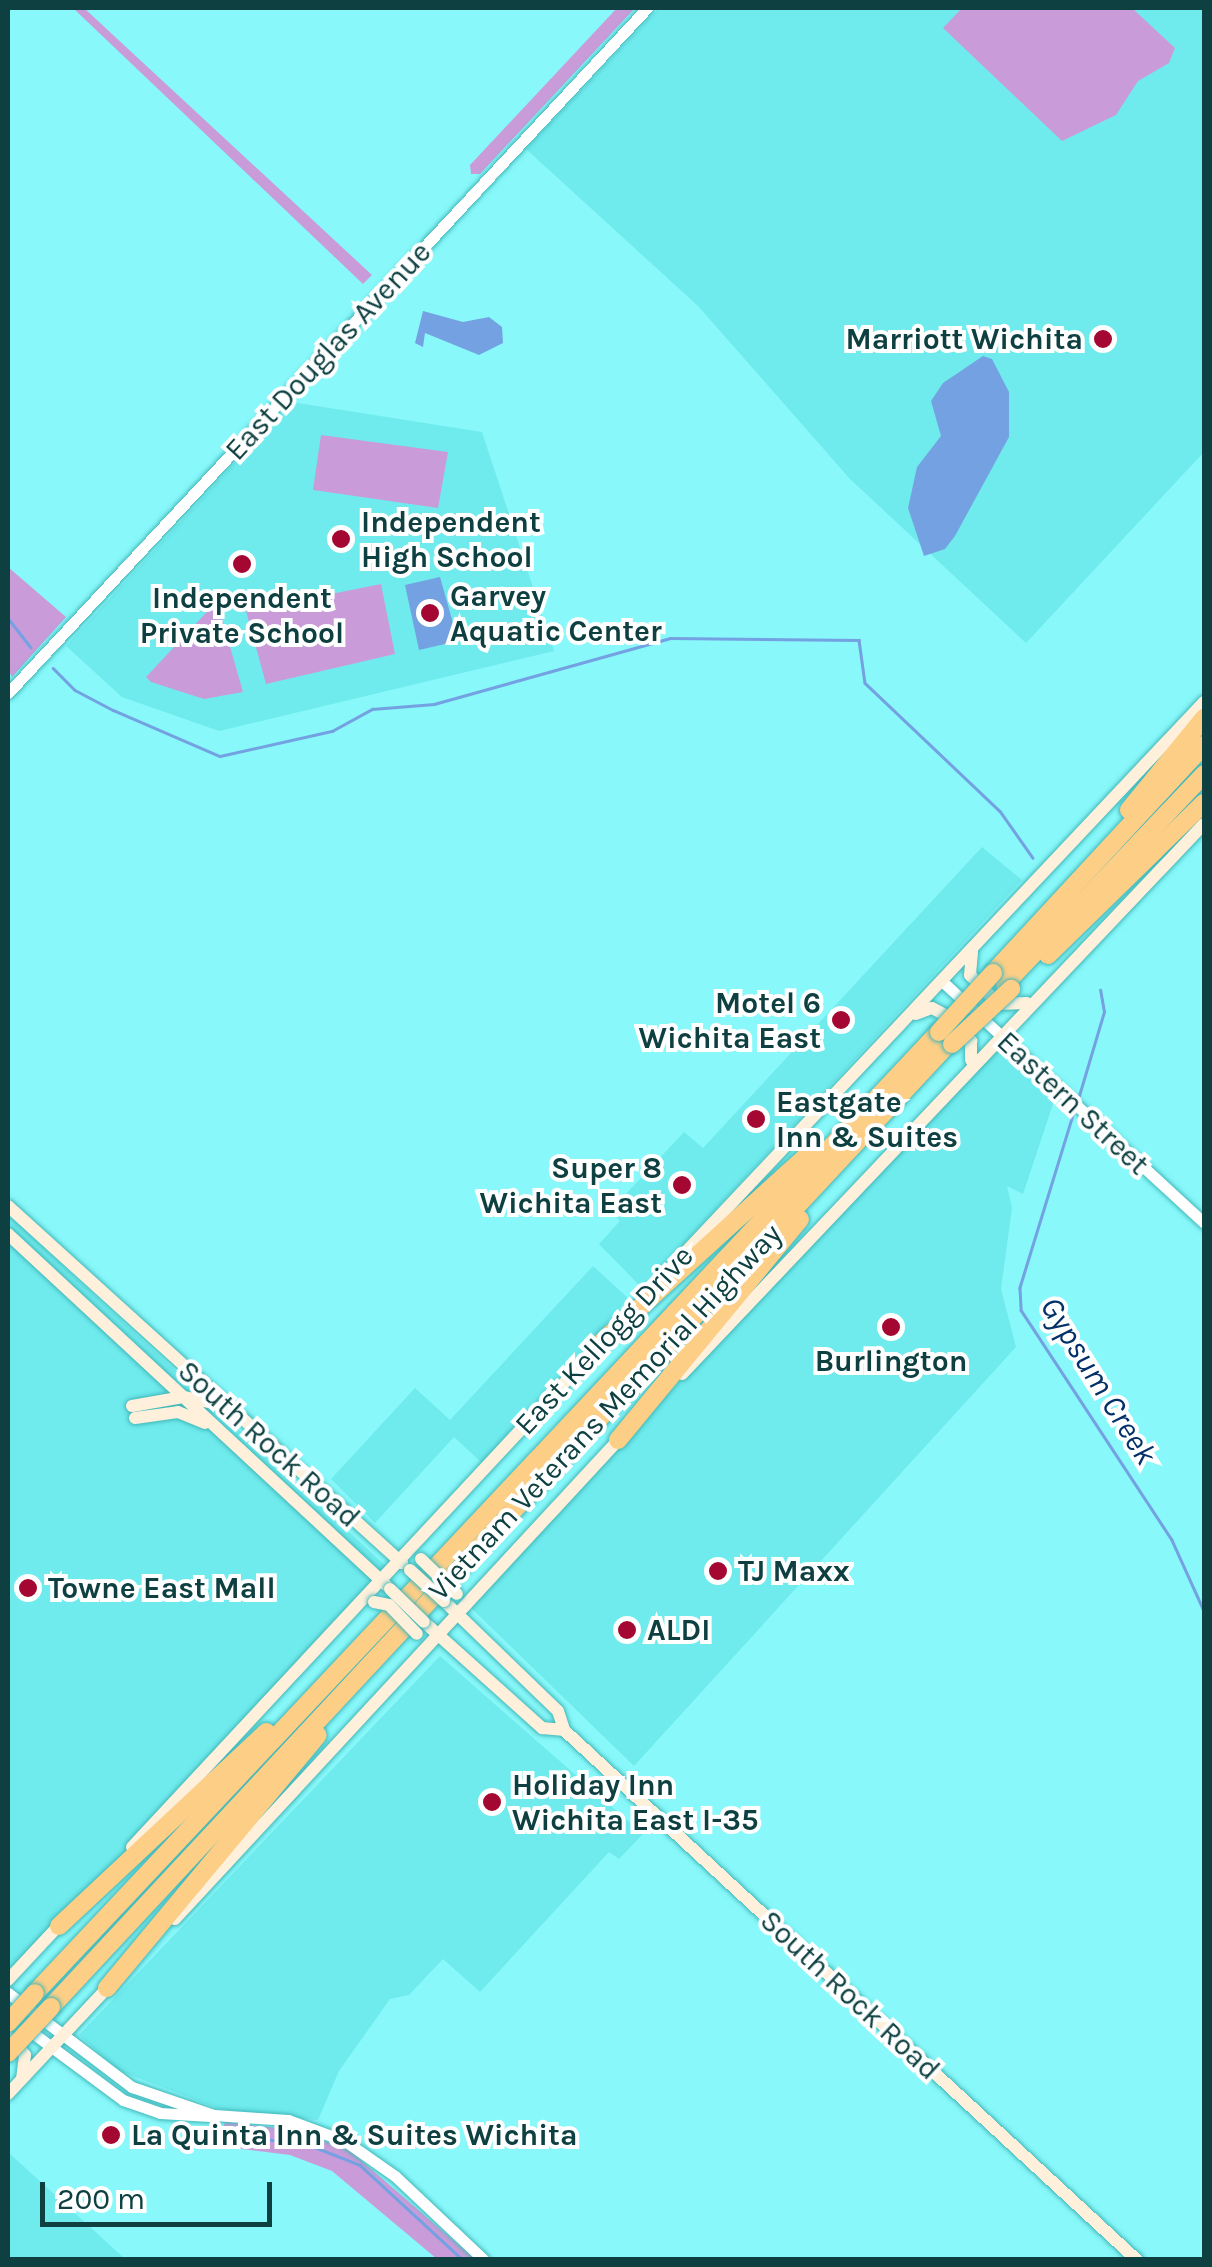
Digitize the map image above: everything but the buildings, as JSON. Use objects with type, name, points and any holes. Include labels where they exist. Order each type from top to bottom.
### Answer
[{"type":"highway","points":[[1011,955],[1204,718]]},
{"type":"highway","name":"Vietnam Veterans Memorial Highway","points":[[1003,982],[1011,955],[1204,745]]},
{"type":"highway","name":"Vietnam Veterans Memorial Highway","points":[[8,2052],[934,1061],[947,1039],[1204,774]]},
{"type":"highway","points":[[1003,982],[1204,803]]},
{"type":"highway","name":"Vietnam Veterans Memorial Highway","points":[[8,2023],[407,1627],[913,1058],[947,1039]]},
{"type":"highway","points":[[603,1342],[913,1058]]},
{"type":"highway","points":[[618,1440],[902,1095]]},
{"type":"highway","points":[[59,1926],[407,1627]]},
{"type":"highway","points":[[107,1988],[407,1627]]},
{"type":"main road","name":"East Kellogg Drive","points":[[8,1980],[353,1610],[386,1585],[423,1535],[1204,702]]},
{"type":"main road","points":[[8,2094],[999,1034],[1204,824]]},
{"type":"main road","points":[[973,950],[970,975],[998,1004],[1011,1009],[1030,1002]]},
{"type":"main road","points":[[911,1017],[932,1008],[948,1017],[974,1048],[968,1067]]},
{"type":"main road","name":"South Rock Road","points":[[8,1206],[459,1615],[558,1711],[564,1730],[1137,2260]]},
{"type":"main road","name":"South Rock Road","points":[[8,1234],[386,1585],[407,1627],[439,1636],[542,1728],[564,1730]]},
{"type":"main road","points":[[148,1364],[157,1387],[148,1402],[134,1412],[178,1412],[217,1429]]},
{"type":"main road","points":[[148,1402],[183,1397],[225,1406]]},
{"type":"main road","points":[[423,1535],[421,1559],[457,1594],[481,1590]]},
{"type":"main road","points":[[353,1610],[374,1602],[389,1606],[407,1627],[417,1659]]},
{"type":"main road","points":[[8,2036],[25,2055],[21,2080]]},
{"type":"street","name":"East Douglas Avenue","points":[[8,693],[647,8]]},
{"type":"street","name":"Eastern Street","points":[[943,982],[1204,1223]]},
{"type":"street","points":[[8,1993],[132,2087],[214,2115],[326,2130],[396,2176],[484,2260]]},
{"type":"street","points":[[8,2012],[51,2048],[141,2107],[202,2119],[214,2115]]},
{"type":"street","points":[[1113,2260],[1125,2248]]},
{"type":"shaded area","points":[[73,8],[84,8],[372,275],[363,284]]},
{"type":"shaded area","points":[[617,8],[635,8],[480,174],[471,174],[470,165]]},
{"type":"shaded area","points":[[659,8],[1204,8],[1204,452],[1026,643],[850,479],[698,306],[526,149]]},
{"type":"shaded area","points":[[962,8],[1132,8],[1175,48],[1169,63],[1138,81],[1116,115],[1062,141],[943,28]]},
{"type":"shaded area","points":[[423,311],[463,322],[489,317],[502,327],[503,343],[479,355],[425,333],[423,347],[415,343]]},
{"type":"shaded area","points":[[983,356],[992,359],[1009,392],[1009,437],[955,536],[945,549],[924,556],[908,508],[917,467],[941,436],[931,401],[943,383]]},
{"type":"shaded area","name":"Independent High School","points":[[291,402],[482,432],[554,651],[219,731],[122,697],[66,646]]},
{"type":"shaded area","points":[[321,435],[448,452],[438,508],[313,490]]},
{"type":"shaded area","points":[[8,567],[66,617],[12,677],[8,670]]},
{"type":"shaded area","name":"Garvey Aquatic Center","points":[[440,577],[458,641],[419,650],[405,585]]},
{"type":"shaded area","points":[[381,584],[395,654],[266,684],[246,611]]},
{"type":"shaded area","points":[[217,601],[243,692],[204,699],[151,682],[146,677]]},
{"type":"shaded area","points":[[982,847],[1022,880],[642,1288],[599,1244],[620,1221],[610,1211],[684,1132],[703,1148]]},
{"type":"shaded area","points":[[1003,1035],[1059,1086],[1023,1194],[1007,1186],[1012,1208],[1001,1289],[1016,1347],[634,1766],[470,1607]]},
{"type":"shaded area","points":[[8,1215],[390,1570],[8,1981]]},
{"type":"shaded area","points":[[593,1266],[628,1298],[482,1463],[454,1437],[375,1523],[331,1479],[415,1388],[450,1420]]},
{"type":"shaded area","points":[[440,1656],[643,1834],[619,1859],[609,1852],[480,1992],[443,1959],[409,1995],[390,1999],[339,2071],[318,2120],[220,2109],[117,2070],[79,2035]]},
{"type":"shaded area","points":[[225,2122],[295,2130],[349,2150],[475,2259],[437,2259],[332,2171],[290,2155],[218,2146]]},
{"type":"shaded area","points":[[8,2152],[125,2259],[8,2259]]},
{"type":"waterway","name":"Gypsum Creek","points":[[8,618],[31,647]]},
{"type":"waterway","name":"Gypsum Creek","points":[[53,668],[75,690],[220,756],[332,731],[372,709],[434,704],[670,638],[859,640],[865,683],[1000,811],[1033,858]]},
{"type":"waterway","name":"Gypsum Creek","points":[[1078,1099],[1104,1012],[1100,990]]},
{"type":"waterway","name":"Gypsum Creek","points":[[1074,1112],[1020,1288],[1021,1310],[1172,1540],[1204,1611]]},
{"type":"waterway","points":[[231,2135],[307,2144],[360,2165],[463,2260]]},
{"type":"place","name":"Marriott Wichita","points":[[1103,339]]},
{"type":"place","name":"Independent High School","points":[[341,539]]},
{"type":"place","name":"Independent Private School","points":[[242,564]]},
{"type":"place","name":"Garvey Aquatic Center","points":[[430,613]]},
{"type":"place","name":"Motel 6 Wichita East","points":[[841,1020]]},
{"type":"place","name":"Eastgate Inn & Suites","points":[[756,1119]]},
{"type":"place","name":"Super 8 Wichita East","points":[[682,1185]]},
{"type":"place","name":"Burlington","points":[[891,1327]]},
{"type":"place","name":"TJ Maxx","points":[[718,1571]]},
{"type":"place","name":"Towne East Mall","points":[[28,1588]]},
{"type":"place","name":"ALDI","points":[[627,1630]]},
{"type":"place","name":"Holiday Inn Wichita East I-35","points":[[492,1802]]},
{"type":"place","name":"La Quinta Inn & Suites Wichita","points":[[111,2135]]}]
